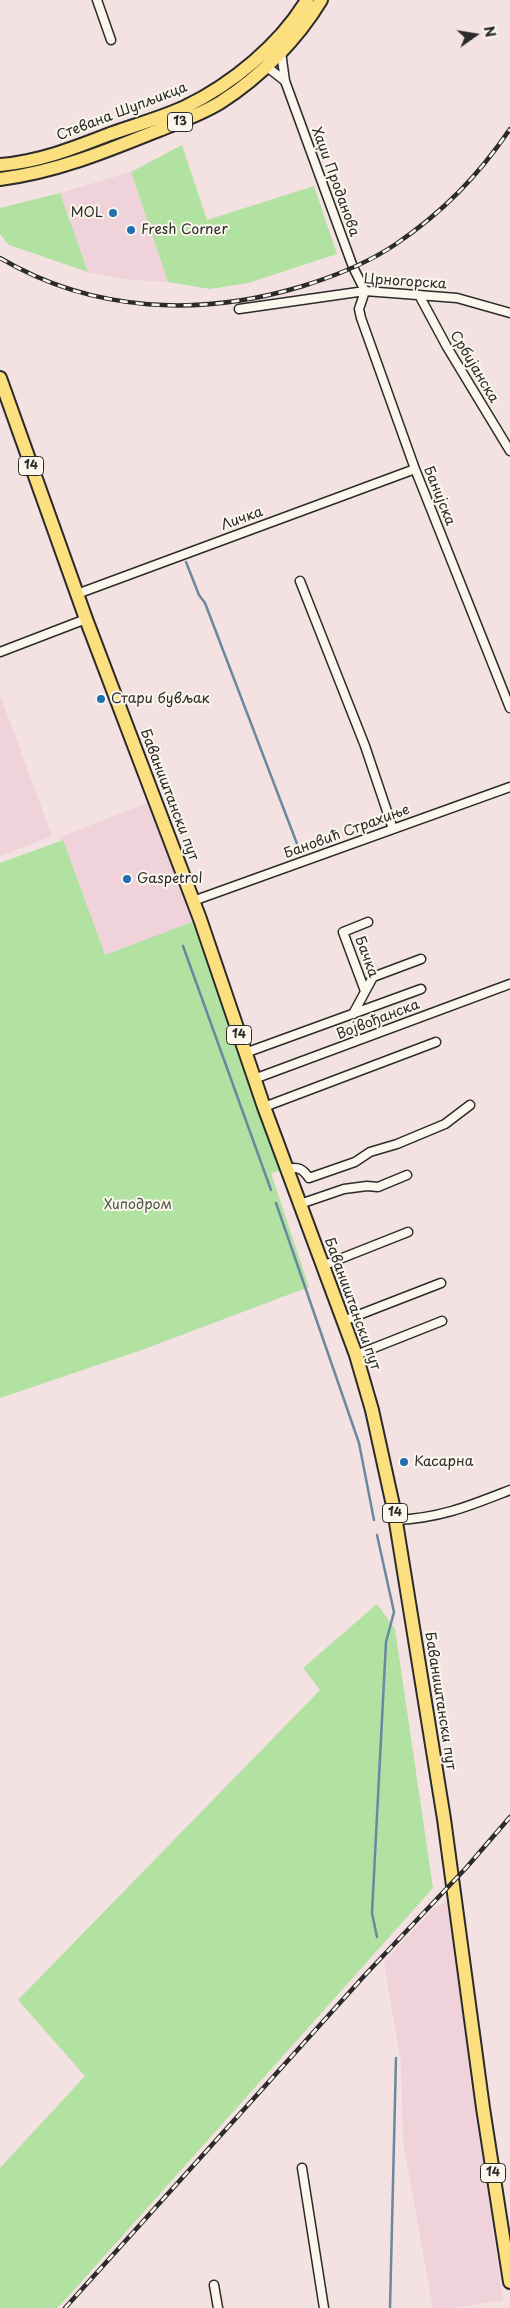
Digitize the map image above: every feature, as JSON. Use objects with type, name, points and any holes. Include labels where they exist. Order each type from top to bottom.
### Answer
[{"type":"main road","name":"Стевана Шупљикца","points":[[0,165],[51,156],[185,107],[239,74],[261,55],[288,26],[307,0]]},
{"type":"main road","name":"Стевана Шупљикца","points":[[0,179],[45,171],[78,161],[195,115],[220,103],[281,52],[321,0]]},
{"type":"main road","name":"Баваништански пут","points":[[0,378],[86,619],[193,901],[254,1079],[356,1355],[372,1410],[396,1520],[444,1819],[483,2108],[510,2282]]},
{"type":"street","points":[[97,0],[112,40]]},
{"type":"street","name":"Хаџи Проданова","points":[[281,52],[285,80],[353,268],[365,291]]},
{"type":"street","points":[[266,66],[285,80]]},
{"type":"street","name":"Црногорска","points":[[239,309],[365,291],[457,298],[510,312]]},
{"type":"street","name":"Банијска","points":[[365,291],[359,309],[361,318],[415,469],[510,708]]},
{"type":"street","name":"Србијанска","points":[[419,295],[447,347],[510,451]]},
{"type":"street","name":"Личка","points":[[77,594],[415,469]]},
{"type":"street","points":[[300,581],[365,746],[393,829]]},
{"type":"street","points":[[0,652],[86,619]]},
{"type":"street","name":"Бановић Страхиње","points":[[193,901],[510,787]]},
{"type":"street","name":"Бачка","points":[[364,992],[343,932],[368,922]]},
{"type":"street","points":[[353,1014],[373,978],[421,959]]},
{"type":"street","name":"Војвођанска","points":[[254,1079],[510,984]]},
{"type":"street","points":[[245,1053],[421,989]]},
{"type":"street","points":[[264,1106],[436,1042]]},
{"type":"street","points":[[287,1169],[295,1167],[303,1170],[309,1178],[355,1162],[370,1152],[397,1144],[445,1124],[470,1105]]},
{"type":"street","points":[[300,1204],[344,1188],[378,1187],[407,1175]]},
{"type":"street","points":[[322,1266],[408,1232]]},
{"type":"street","points":[[343,1321],[441,1283]]},
{"type":"street","points":[[356,1355],[442,1320]]},
{"type":"street","points":[[396,1520],[425,1519],[458,1510],[510,1490]]},
{"type":"street","points":[[302,2168],[324,2308]]},
{"type":"street","points":[[214,2285],[218,2308]]},
{"type":"shaded area","points":[[131,172],[168,282],[124,279],[88,272],[60,193]]},
{"type":"shaded area","points":[[0,695],[52,836],[0,856]]},
{"type":"shaded area","name":"Gaspetrol","points":[[150,802],[193,922],[104,955],[60,837]]},
{"type":"shaded area","points":[[447,1902],[503,2300],[454,2308],[433,2308],[403,2141],[401,2063],[384,1962],[435,1907]]},
{"type":"green space","points":[[182,145],[207,220],[314,186],[337,254],[248,283],[210,289],[168,282],[131,172]]},
{"type":"green space","points":[[60,193],[88,272],[9,245],[0,234],[0,208]]},
{"type":"green space","name":"Хиподром","points":[[63,840],[105,955],[200,919],[287,1169],[271,1173],[309,1287],[139,1351],[0,1398],[0,863]]},
{"type":"green space","points":[[377,1604],[395,1629],[433,1888],[57,2308],[0,2308],[0,2168],[85,2076],[18,2000],[320,1690],[303,1668]]},
{"type":"waterway","points":[[186,562],[199,595],[205,603],[299,849]]},
{"type":"waterway","points":[[183,946],[271,1190]]},
{"type":"waterway","points":[[276,1203],[359,1443],[374,1520]]},
{"type":"waterway","points":[[377,1535],[394,1612],[386,1642],[372,1913],[377,1937]]},
{"type":"waterway","points":[[390,2308],[396,2058]]},
{"type":"railway","points":[[0,258],[36,276],[72,290],[110,299],[148,304],[187,305],[265,296],[303,286],[339,273],[363,263],[396,244],[429,219],[459,192],[510,129]]},
{"type":"railway","points":[[65,2308],[365,1975],[466,1868],[510,1817]]},
{"type":"place","name":"MOL","points":[[113,213]]},
{"type":"place","name":"Fresh Corner","points":[[131,230]]},
{"type":"place","name":"Стари бувљак","points":[[101,699]]},
{"type":"place","name":"Gaspetrol","points":[[127,879]]},
{"type":"place","name":"Касарна","points":[[404,1462]]}]
